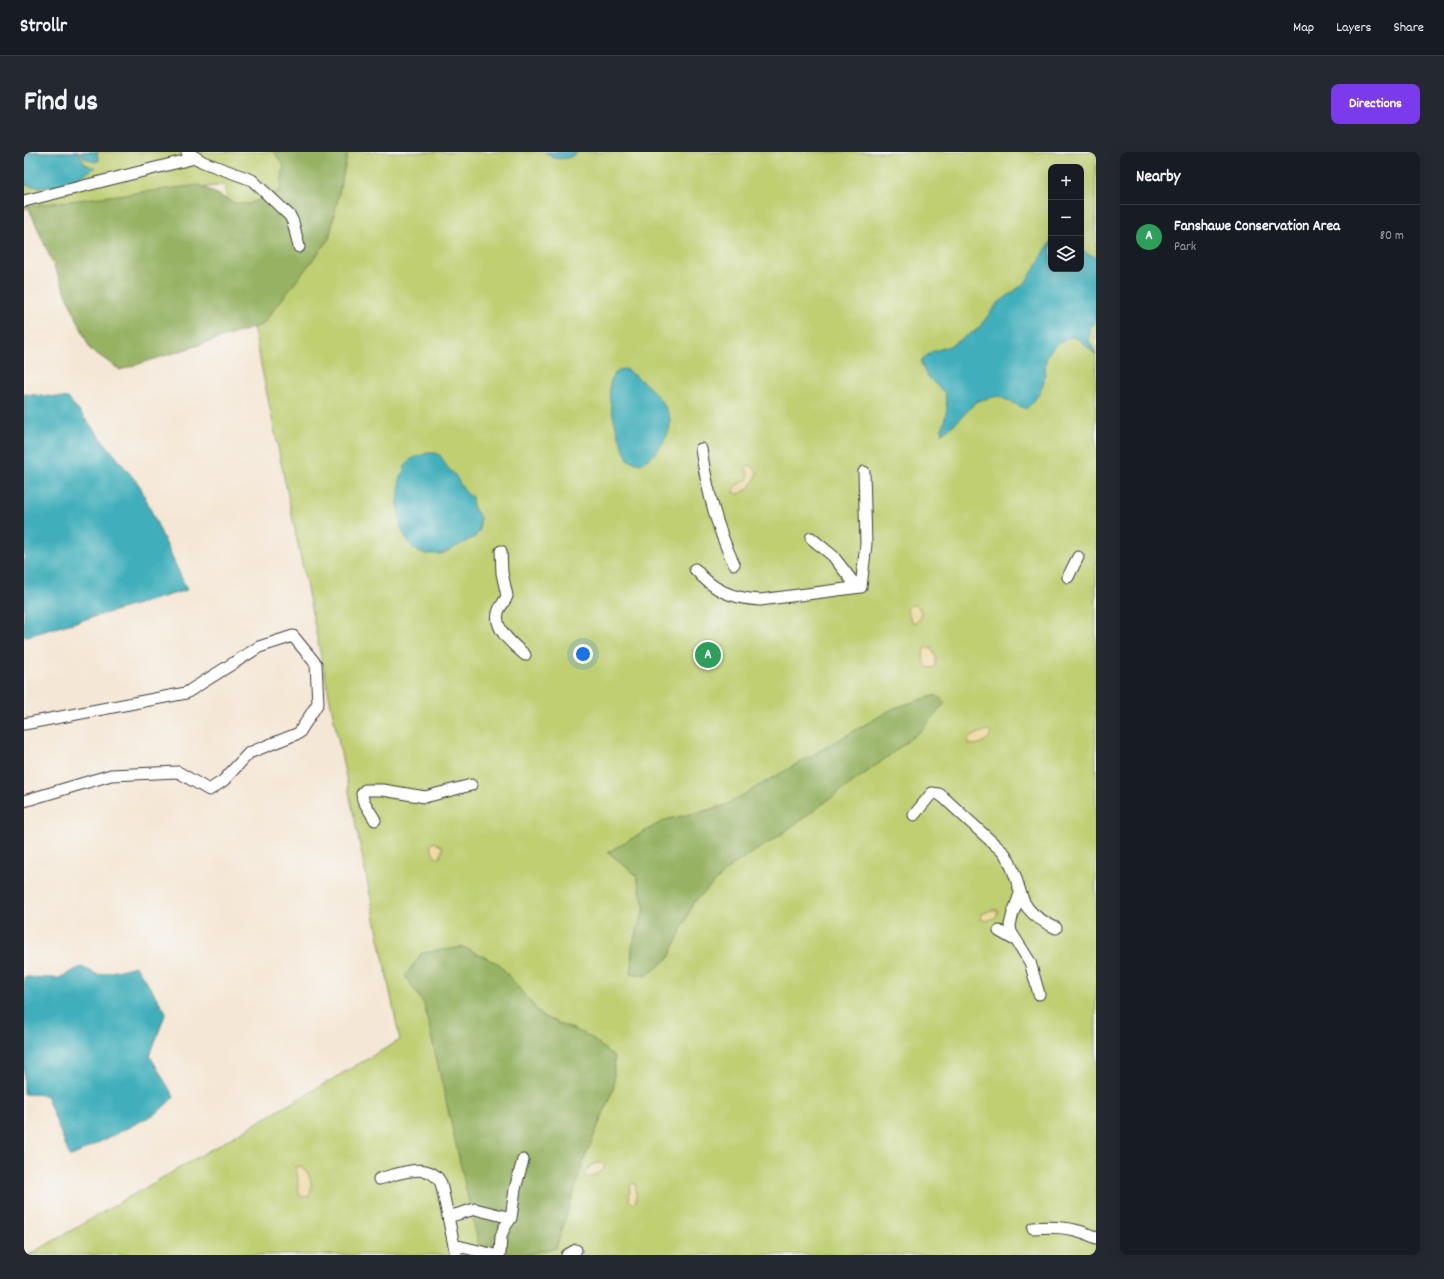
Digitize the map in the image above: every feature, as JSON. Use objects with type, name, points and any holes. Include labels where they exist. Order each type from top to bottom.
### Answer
[{"type":"lane","points":[[24,201],[191,155],[252,180],[262,187],[290,216],[293,222],[299,247]]},
{"type":"lane","points":[[701,449],[714,514],[720,533],[734,564]]},
{"type":"lane","points":[[861,587],[866,544],[864,472]]},
{"type":"lane","points":[[811,538],[833,556],[853,582],[861,587]]},
{"type":"lane","points":[[501,551],[502,573],[508,596],[499,610],[498,619],[506,636],[525,655]]},
{"type":"lane","points":[[1068,577],[1078,557]]},
{"type":"lane","points":[[695,570],[716,589],[744,599],[760,600],[861,587]]},
{"type":"lane","points":[[24,724],[186,693],[259,647],[293,636],[316,664],[318,703],[299,733],[249,753],[223,781],[209,790],[178,772],[111,775],[24,801]]},
{"type":"lane","points":[[375,820],[363,800],[362,794],[365,790],[383,790],[425,797],[471,785]]},
{"type":"lane","points":[[914,815],[932,793],[939,794],[1005,854],[1011,864],[1024,878]]},
{"type":"lane","points":[[1011,864],[1020,894],[1031,914],[1056,928]]},
{"type":"lane","points":[[1013,939],[1010,925],[1020,894]]},
{"type":"lane","points":[[999,931],[1013,939],[1030,962],[1039,994]]},
{"type":"lane","points":[[498,1255],[500,1253],[504,1228],[511,1218],[515,1190],[523,1160]]},
{"type":"lane","points":[[379,1179],[410,1171],[429,1171],[439,1179],[441,1184],[455,1250],[495,1255]]},
{"type":"lane","points":[[448,1217],[475,1209],[511,1218]]},
{"type":"lane","points":[[1033,1228],[1050,1227],[1077,1230],[1096,1238]]},
{"type":"green space","points":[[24,152],[1096,152],[1096,1255],[29,1255],[400,1040],[224,185],[24,209]]},
{"type":"green space","points":[[274,152],[348,152],[329,239],[262,325],[120,370],[90,349],[28,206],[199,185],[234,203],[249,204],[280,191],[284,166]]},
{"type":"green space","points":[[936,695],[945,703],[923,729],[886,758],[776,838],[734,864],[693,903],[669,958],[646,976],[631,973],[632,946],[645,908],[636,875],[608,852],[665,820],[724,806],[894,708]]},
{"type":"green space","points":[[463,947],[499,964],[542,1016],[589,1036],[614,1057],[614,1087],[584,1160],[556,1248],[521,1255],[481,1255],[424,1004],[405,976],[422,953]]},
{"type":"sand","points":[[751,465],[757,471],[757,475],[747,489],[737,494],[734,492],[734,489],[749,477],[746,468]]},
{"type":"sand","points":[[916,605],[921,611],[921,617],[916,623],[912,622],[907,610],[908,607]]},
{"type":"sand","points":[[927,647],[931,648],[936,657],[936,665],[933,668],[927,667],[924,661],[923,651]]},
{"type":"sand","points":[[988,730],[991,733],[985,741],[975,745],[968,744],[967,741],[972,736]]},
{"type":"sand","points":[[434,842],[443,847],[440,858],[435,857],[430,845]]},
{"type":"sand","points":[[991,910],[998,910],[996,917],[987,921],[981,919],[982,914]]},
{"type":"sand","points":[[600,1162],[605,1164],[603,1170],[591,1177],[585,1177],[584,1173],[592,1165]]},
{"type":"sand","points":[[300,1166],[304,1168],[309,1176],[311,1189],[308,1197],[301,1197],[298,1191],[298,1178],[295,1167]]},
{"type":"sand","points":[[632,1183],[636,1184],[636,1201],[633,1204],[629,1200],[630,1187]]},
{"type":"water","points":[[24,152],[78,152],[85,164],[95,168],[62,185],[36,187],[24,185]]},
{"type":"water","points":[[80,152],[97,152],[99,161],[94,162],[84,158]]},
{"type":"water","points":[[545,152],[578,152],[570,157],[557,159]]},
{"type":"water","points":[[1048,246],[1048,272],[1084,272],[1084,252],[1096,257],[1096,320],[1090,329],[1089,340],[1096,355],[1080,340],[1073,337],[1064,340],[1052,348],[1047,356],[1045,363],[1045,378],[1042,388],[1026,409],[998,396],[977,401],[957,422],[941,434],[947,409],[945,393],[927,375],[921,361],[931,352],[952,345],[977,330],[997,304],[1026,282]]},
{"type":"water","points":[[625,369],[638,378],[659,398],[668,412],[670,419],[668,433],[661,446],[651,457],[640,464],[628,460],[615,424],[612,409],[610,394],[611,382],[615,373]]},
{"type":"water","points":[[24,394],[68,398],[140,486],[187,590],[24,637]]},
{"type":"water","points":[[427,453],[439,454],[464,490],[472,497],[473,506],[480,518],[480,530],[475,537],[442,554],[425,554],[413,548],[404,535],[400,524],[398,503],[400,480],[406,464],[411,459]]},
{"type":"water","points":[[136,966],[166,1012],[150,1056],[174,1097],[157,1113],[70,1157],[46,1095],[24,1094],[24,977],[59,978],[81,967],[99,975]]},
{"type":"place","name":"Fanshawe Conservation Area","points":[[708,655]]}]
